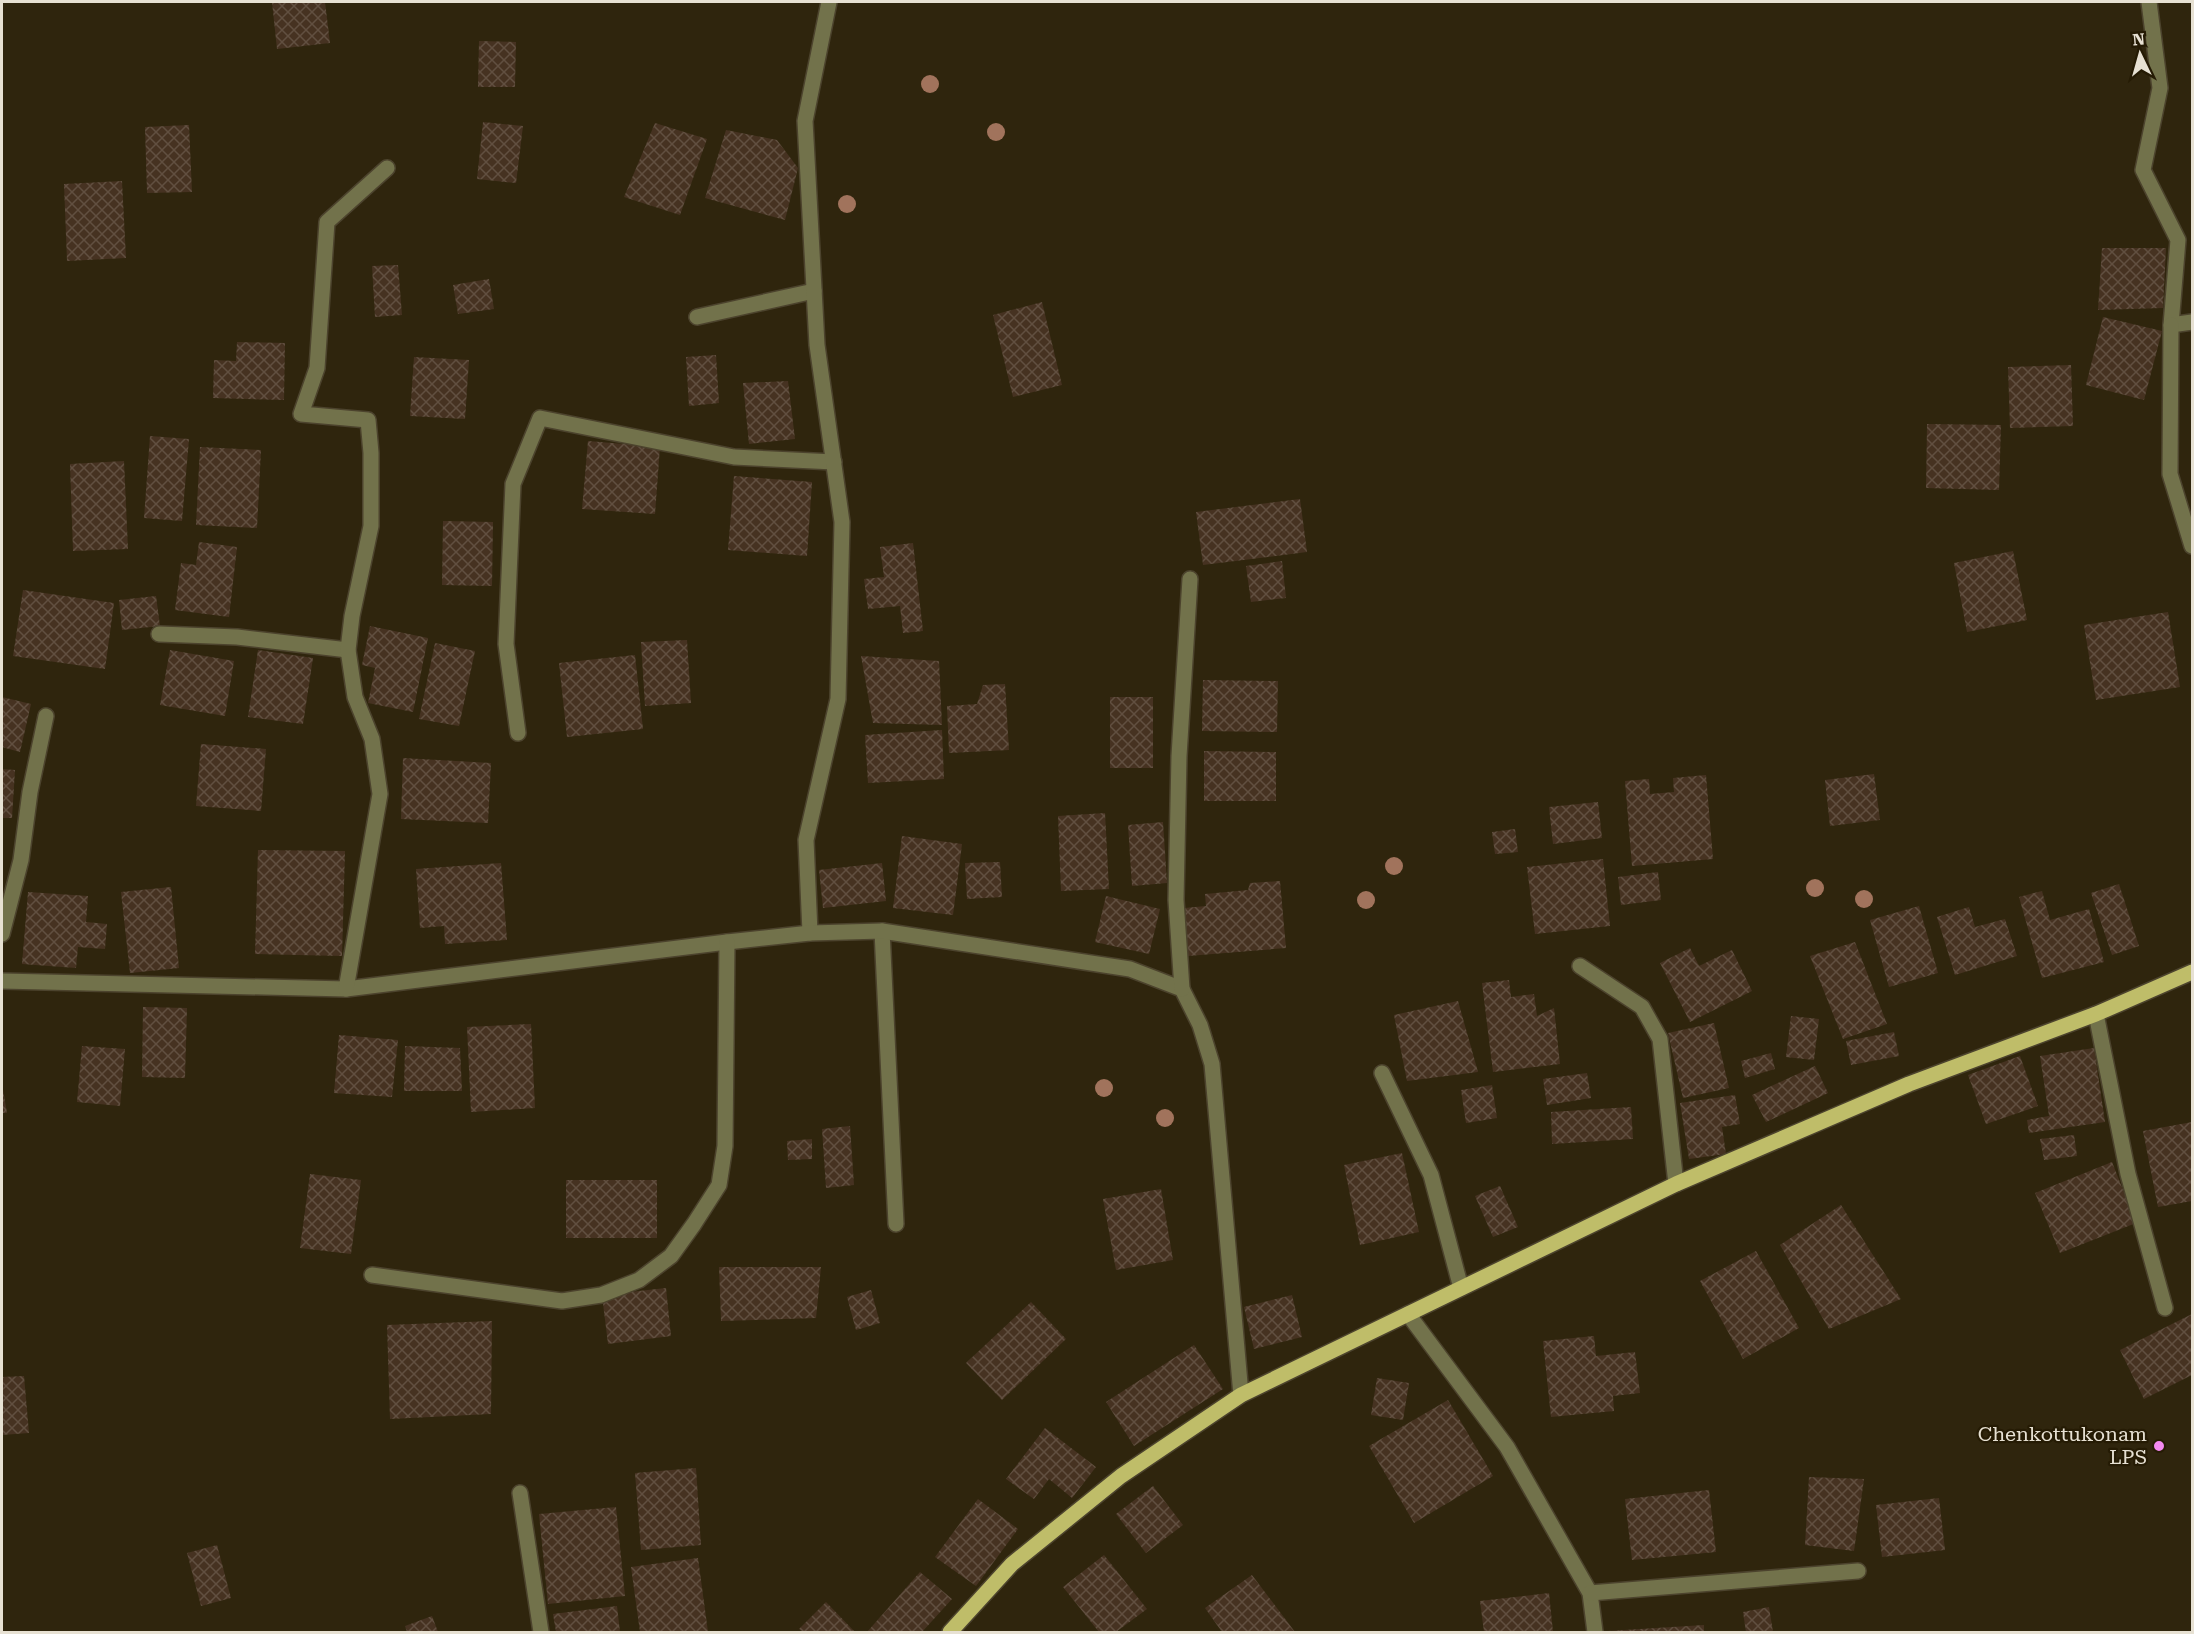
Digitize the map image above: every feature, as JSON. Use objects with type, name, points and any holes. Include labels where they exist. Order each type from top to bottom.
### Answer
[{"type":"main road","points":[[950,1632],[1012,1564],[1121,1476],[1241,1395],[1676,1184],[1909,1084],[2096,1014],[2193,972]]},
{"type":"street","points":[[810,933],[806,840],[838,699],[842,522],[817,345],[805,121],[829,2]]},
{"type":"street","points":[[2149,2],[2160,88],[2143,170],[2178,240],[2171,325],[2170,474],[2193,546]]},
{"type":"street","points":[[346,989],[380,794],[372,739],[355,697],[348,650],[371,526],[371,453],[368,420],[301,414],[317,369],[327,222],[387,168]]},
{"type":"street","points":[[697,317],[814,291]]},
{"type":"street","points":[[2171,325],[2193,322]]},
{"type":"street","points":[[518,733],[506,644],[513,484],[540,418],[734,457],[834,462]]},
{"type":"street","points":[[1190,579],[1178,780],[1176,900],[1182,989],[1200,1025],[1212,1064],[1241,1395]]},
{"type":"street","points":[[159,634],[237,637],[348,650]]},
{"type":"street","points":[[2,934],[21,860],[30,792],[46,716]]},
{"type":"street","points":[[882,932],[896,1224]]},
{"type":"street","points":[[2,981],[346,989],[810,933],[882,932],[1130,969],[1182,989]]},
{"type":"street","points":[[372,1275],[562,1301],[600,1295],[639,1280],[671,1256],[718,1185],[725,1146],[727,942]]},
{"type":"street","points":[[1580,966],[1642,1007],[1660,1039],[1676,1184]]},
{"type":"street","points":[[2096,1014],[2128,1174],[2164,1308]]},
{"type":"street","points":[[1382,1073],[1431,1175],[1461,1288]]},
{"type":"street","points":[[1408,1314],[1507,1447],[1590,1593],[1594,1632]]},
{"type":"street","points":[[520,1493],[541,1632]]},
{"type":"street","points":[[1590,1593],[1858,1571]]},
{"type":"building","points":[[272,2],[325,2],[330,43],[277,49]]},
{"type":"building","points":[[479,41],[516,42],[515,87],[478,87]]},
{"type":"building","points":[[483,122],[523,126],[516,183],[477,179]]},
{"type":"building","points":[[655,123],[707,139],[680,215],[624,197]]},
{"type":"building","points":[[189,125],[192,192],[147,193],[145,127]]},
{"type":"building","points":[[726,130],[777,140],[798,168],[785,220],[705,198]]},
{"type":"building","points":[[122,181],[126,258],[67,261],[64,184]]},
{"type":"building","points":[[2102,248],[2166,248],[2163,308],[2098,310]]},
{"type":"building","points":[[398,265],[402,315],[375,317],[372,266]]},
{"type":"building","points":[[489,279],[494,309],[458,314],[453,285]]},
{"type":"building","points":[[1042,302],[1062,385],[1013,397],[993,315]]},
{"type":"building","points":[[2103,317],[2162,331],[2144,400],[2086,385]]},
{"type":"building","points":[[237,342],[285,343],[284,400],[213,398],[214,360],[236,361]]},
{"type":"building","points":[[716,355],[719,403],[689,406],[686,357]]},
{"type":"building","points":[[414,357],[469,360],[465,419],[410,416]]},
{"type":"building","points":[[2071,365],[2073,426],[2010,428],[2008,367]]},
{"type":"building","points":[[788,381],[795,439],[749,444],[743,383]]},
{"type":"building","points":[[1927,424],[2001,425],[1999,490],[1926,488]]},
{"type":"building","points":[[150,436],[189,439],[182,521],[144,518]]},
{"type":"building","points":[[588,441],[660,447],[655,514],[582,509]]},
{"type":"building","points":[[200,447],[261,450],[257,528],[196,525]]},
{"type":"building","points":[[124,461],[128,549],[73,551],[70,464]]},
{"type":"building","points":[[734,476],[812,482],[807,556],[728,550]]},
{"type":"building","points":[[1300,499],[1307,552],[1203,565],[1196,512]]},
{"type":"building","points":[[443,521],[493,522],[492,586],[442,585]]},
{"type":"building","points":[[199,542],[237,547],[229,617],[175,610],[181,563],[196,565]]},
{"type":"building","points":[[913,543],[923,631],[903,633],[900,606],[868,609],[864,579],[884,577],[880,547]]},
{"type":"building","points":[[2013,551],[2027,620],[1967,632],[1954,563]]},
{"type":"building","points":[[1282,561],[1286,598],[1251,602],[1246,566]]},
{"type":"building","points":[[23,590],[114,603],[105,669],[13,656]]},
{"type":"building","points":[[156,596],[160,626],[122,630],[119,600]]},
{"type":"building","points":[[2168,612],[2180,687],[2096,700],[2084,625]]},
{"type":"building","points":[[370,626],[428,638],[413,712],[368,703],[375,668],[362,665]]},
{"type":"building","points":[[687,640],[691,703],[645,706],[641,642]]},
{"type":"building","points":[[435,643],[475,651],[459,726],[419,719]]},
{"type":"building","points":[[170,650],[234,661],[225,716],[160,705]]},
{"type":"building","points":[[258,650],[313,658],[303,724],[248,717]]},
{"type":"building","points":[[635,655],[643,729],[567,737],[559,663]]},
{"type":"building","points":[[861,656],[939,661],[942,725],[873,723]]},
{"type":"building","points":[[1203,680],[1278,681],[1277,732],[1202,731]]},
{"type":"building","points":[[1005,684],[1009,750],[949,753],[947,706],[977,704],[983,685]]},
{"type":"building","points":[[2,697],[31,704],[20,752],[2,747]]},
{"type":"building","points":[[1110,697],[1153,697],[1153,768],[1110,768]]},
{"type":"building","points":[[942,730],[944,779],[868,783],[865,735]]},
{"type":"building","points":[[201,744],[266,749],[261,811],[196,806]]},
{"type":"building","points":[[1204,751],[1276,752],[1276,801],[1204,801]]},
{"type":"building","points":[[403,758],[491,763],[488,823],[401,819]]},
{"type":"building","points":[[2,769],[15,770],[12,818],[2,818]]},
{"type":"building","points":[[1874,774],[1880,820],[1830,826],[1825,780]]},
{"type":"building","points":[[1706,775],[1713,859],[1632,866],[1625,781],[1649,779],[1650,794],[1674,792],[1673,778]]},
{"type":"building","points":[[1598,802],[1602,838],[1553,844],[1549,807]]},
{"type":"building","points":[[1105,813],[1109,889],[1061,891],[1058,816]]},
{"type":"building","points":[[1163,822],[1167,883],[1132,886],[1128,825]]},
{"type":"building","points":[[1515,829],[1518,852],[1495,854],[1492,832]]},
{"type":"building","points":[[902,836],[962,844],[953,915],[893,908]]},
{"type":"building","points":[[258,850],[345,851],[342,956],[255,954]]},
{"type":"building","points":[[1603,859],[1610,926],[1535,934],[1527,867]]},
{"type":"building","points":[[1000,862],[1002,897],[967,899],[965,863]]},
{"type":"building","points":[[501,863],[507,940],[445,944],[444,926],[420,928],[416,869]]},
{"type":"building","points":[[882,863],[886,901],[823,908],[819,870]]},
{"type":"building","points":[[1658,872],[1661,900],[1621,905],[1618,877]]},
{"type":"building","points":[[1280,881],[1286,948],[1188,956],[1184,908],[1206,906],[1205,894],[1248,890],[1250,883]]},
{"type":"building","points":[[2119,884],[2139,946],[2112,955],[2091,893]]},
{"type":"building","points":[[171,887],[179,968],[130,973],[121,892]]},
{"type":"building","points":[[2042,891],[2050,920],[2089,909],[2104,962],[2042,978],[2019,897]]},
{"type":"building","points":[[28,892],[88,896],[86,922],[107,924],[105,949],[78,947],[76,968],[22,964]]},
{"type":"building","points":[[1106,896],[1160,909],[1149,954],[1095,942]]},
{"type":"building","points":[[1919,906],[1938,973],[1889,987],[1870,920]]},
{"type":"building","points":[[1969,907],[1975,927],[2005,919],[2017,956],[1955,975],[1937,917]]},
{"type":"building","points":[[1855,942],[1887,1024],[1843,1039],[1810,956]]},
{"type":"building","points":[[1690,948],[1699,966],[1732,950],[1752,991],[1690,1022],[1660,963]]},
{"type":"building","points":[[1509,980],[1511,997],[1534,994],[1537,1016],[1554,1008],[1560,1064],[1493,1072],[1482,983]]},
{"type":"building","points":[[1458,1001],[1478,1072],[1407,1081],[1394,1015]]},
{"type":"building","points":[[143,1007],[187,1008],[185,1078],[142,1077]]},
{"type":"building","points":[[1791,1016],[1819,1019],[1814,1060],[1786,1057]]},
{"type":"building","points":[[1714,1023],[1729,1088],[1683,1098],[1668,1033]]},
{"type":"building","points":[[531,1024],[535,1108],[471,1112],[467,1027]]},
{"type":"building","points":[[1894,1032],[1899,1056],[1851,1065],[1846,1041]]},
{"type":"building","points":[[339,1035],[398,1040],[392,1097],[334,1093]]},
{"type":"building","points":[[82,1046],[125,1049],[120,1106],[77,1102]]},
{"type":"building","points":[[405,1046],[460,1048],[462,1091],[404,1091]]},
{"type":"building","points":[[2094,1048],[2105,1122],[2029,1133],[2027,1120],[2049,1116],[2040,1056]]},
{"type":"building","points":[[1771,1053],[1775,1069],[1745,1078],[1741,1061]]},
{"type":"building","points":[[2020,1056],[2038,1106],[1986,1124],[1968,1075]]},
{"type":"building","points":[[1815,1066],[1828,1093],[1766,1122],[1752,1095]]},
{"type":"building","points":[[1587,1073],[1591,1098],[1547,1105],[1543,1079]]},
{"type":"building","points":[[2,1084],[7,1113],[2,1113]]},
{"type":"building","points":[[1492,1085],[1497,1118],[1466,1123],[1461,1090]]},
{"type":"building","points":[[1735,1095],[1740,1124],[1722,1127],[1726,1154],[1689,1159],[1680,1103]]},
{"type":"building","points":[[1631,1107],[1633,1139],[1552,1144],[1551,1112]]},
{"type":"building","points":[[2192,1122],[2192,1201],[2158,1207],[2143,1131]]},
{"type":"building","points":[[850,1126],[854,1185],[826,1188],[822,1129]]},
{"type":"building","points":[[2074,1135],[2077,1156],[2044,1160],[2040,1139]]},
{"type":"building","points":[[812,1139],[812,1159],[788,1160],[787,1141]]},
{"type":"building","points":[[1402,1153],[1419,1232],[1360,1245],[1344,1165]]},
{"type":"building","points":[[2112,1162],[2136,1223],[2060,1253],[2035,1193]]},
{"type":"building","points":[[310,1174],[361,1180],[351,1254],[300,1248]]},
{"type":"building","points":[[566,1180],[657,1180],[657,1238],[566,1238]]},
{"type":"building","points":[[1500,1186],[1518,1227],[1493,1237],[1475,1196]]},
{"type":"building","points":[[1161,1189],[1173,1260],[1116,1270],[1103,1199]]},
{"type":"building","points":[[1841,1205],[1901,1299],[1829,1329],[1780,1245]]},
{"type":"building","points":[[1756,1251],[1799,1328],[1743,1359],[1700,1281]]},
{"type":"building","points":[[719,1267],[821,1267],[816,1318],[721,1321]]},
{"type":"building","points":[[666,1288],[671,1336],[608,1344],[602,1295]]},
{"type":"building","points":[[871,1290],[880,1323],[856,1330],[847,1297]]},
{"type":"building","points":[[1292,1295],[1302,1337],[1254,1349],[1244,1307]]},
{"type":"building","points":[[1031,1302],[1066,1339],[1002,1400],[966,1363]]},
{"type":"building","points":[[2192,1314],[2192,1375],[2144,1399],[2120,1350]]},
{"type":"building","points":[[492,1321],[491,1414],[390,1419],[387,1325]]},
{"type":"building","points":[[1594,1336],[1596,1356],[1635,1352],[1640,1393],[1613,1396],[1614,1411],[1551,1417],[1543,1341]]},
{"type":"building","points":[[1194,1345],[1223,1389],[1134,1446],[1106,1402]]},
{"type":"building","points":[[24,1376],[29,1433],[2,1435],[2,1377]]},
{"type":"building","points":[[1377,1378],[1409,1383],[1403,1420],[1371,1415]]},
{"type":"building","points":[[1448,1400],[1493,1476],[1414,1523],[1369,1446]]},
{"type":"building","points":[[1045,1428],[1096,1467],[1072,1498],[1049,1479],[1034,1499],[1006,1479]]},
{"type":"building","points":[[696,1468],[701,1545],[641,1550],[635,1473]]},
{"type":"building","points":[[1809,1477],[1864,1479],[1854,1551],[1805,1545]]},
{"type":"building","points":[[1153,1486],[1183,1525],[1146,1553],[1116,1514]]},
{"type":"building","points":[[1709,1490],[1716,1552],[1632,1560],[1625,1499]]},
{"type":"building","points":[[1939,1498],[1945,1550],[1882,1557],[1876,1505]]},
{"type":"building","points":[[978,1499],[1018,1529],[976,1586],[935,1557]]},
{"type":"building","points":[[616,1507],[625,1596],[548,1604],[539,1514]]},
{"type":"building","points":[[217,1545],[231,1598],[201,1606],[187,1553]]},
{"type":"building","points":[[1104,1555],[1147,1609],[1116,1632],[1099,1632],[1063,1587]]},
{"type":"building","points":[[698,1558],[708,1632],[640,1632],[631,1567]]},
{"type":"building","points":[[920,1572],[952,1599],[922,1632],[867,1632]]},
{"type":"building","points":[[1252,1575],[1295,1632],[1222,1632],[1205,1608]]},
{"type":"building","points":[[1549,1593],[1553,1632],[1484,1632],[1480,1601]]},
{"type":"building","points":[[826,1602],[854,1631],[803,1632],[799,1629]]},
{"type":"building","points":[[617,1606],[620,1632],[556,1632],[553,1614]]},
{"type":"building","points":[[1769,1607],[1773,1632],[1746,1632],[1743,1612]]},
{"type":"building","points":[[432,1616],[438,1632],[407,1632],[405,1626]]},
{"type":"building","points":[[1704,1625],[1704,1632],[1608,1632],[1608,1631]]},
{"type":"place","name":"Chenkottukonam LPS","points":[[2159,1446]]}]
